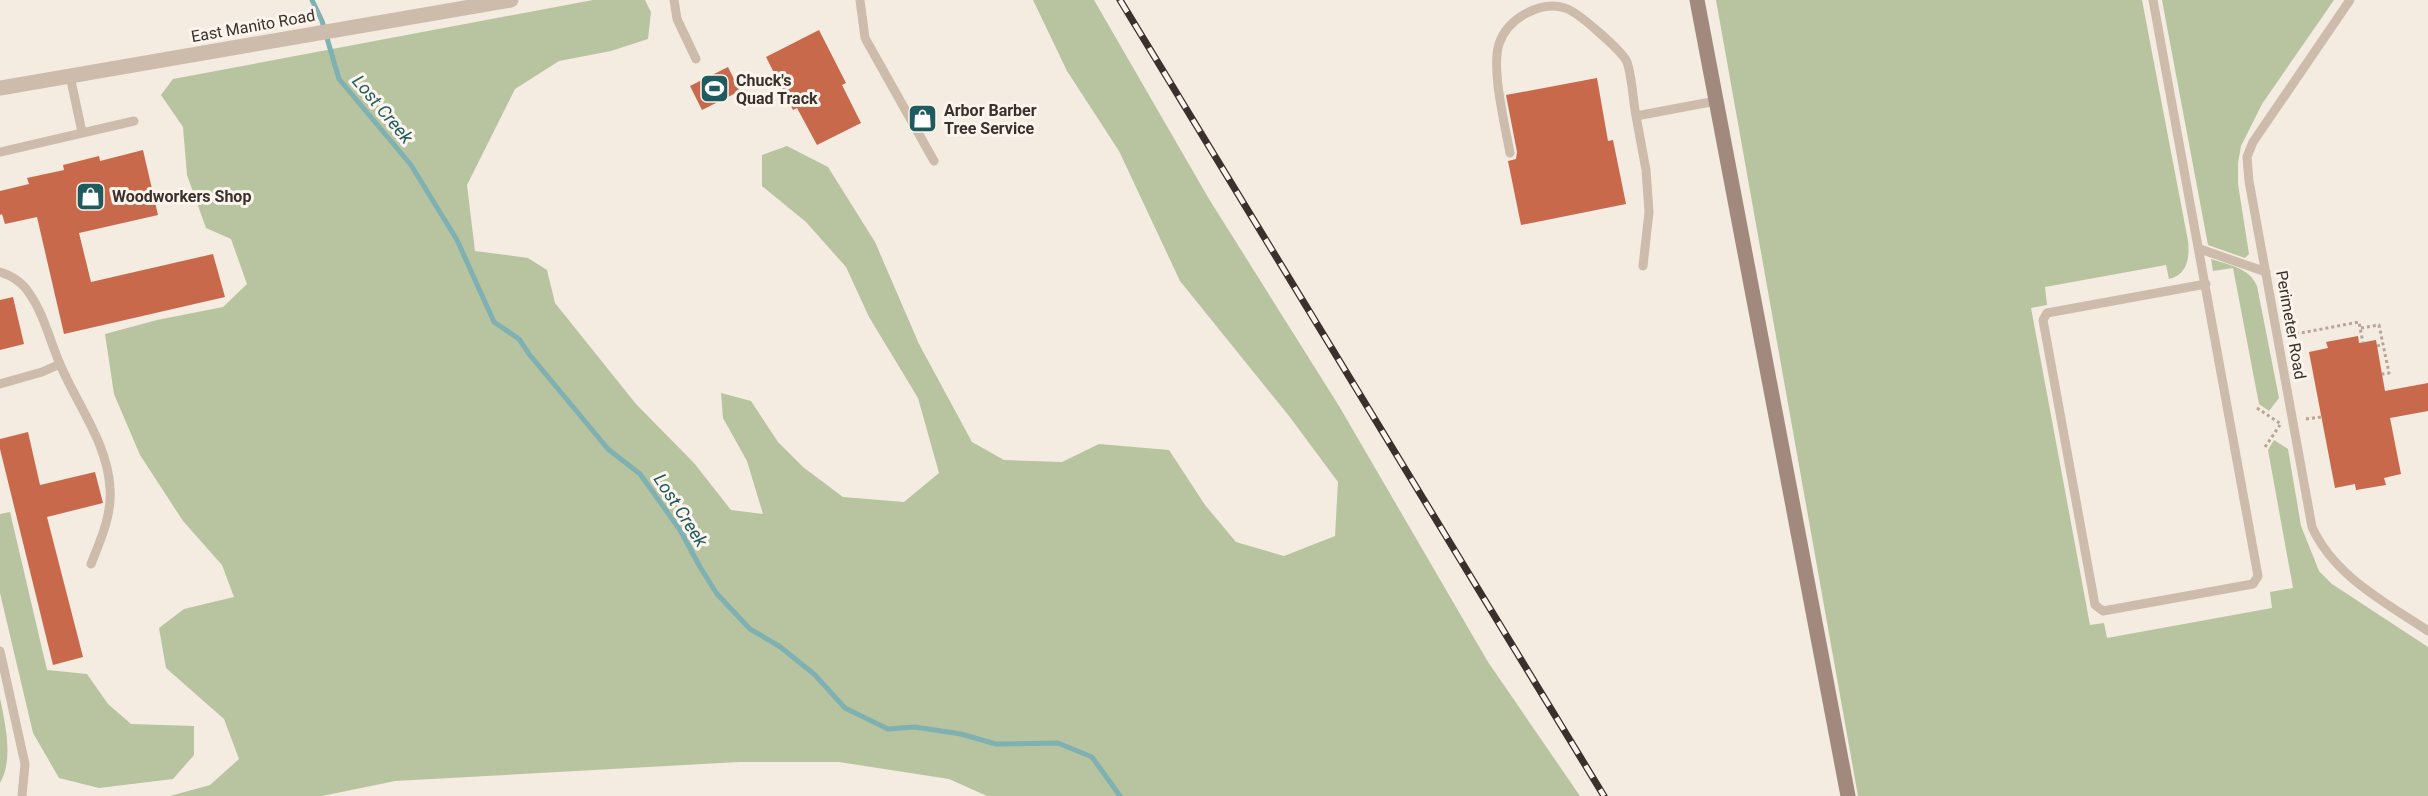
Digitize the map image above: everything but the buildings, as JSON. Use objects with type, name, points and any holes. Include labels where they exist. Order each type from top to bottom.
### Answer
[{"type":"main road","points":[[1697,0],[1848,796]]},
{"type":"street","name":"East Manito Road","points":[[0,88],[511,0]]},
{"type":"lane","points":[[674,0],[677,19],[696,59]]},
{"type":"lane","points":[[860,0],[865,38],[934,161]]},
{"type":"lane","points":[[2153,0],[2200,249],[2258,576],[2253,584],[2103,611],[2095,605],[2043,320],[2047,313],[2206,284]]},
{"type":"lane","name":"Perimeter Road","points":[[2349,0],[2253,142],[2247,157],[2312,527],[2332,561],[2349,577],[2428,631]]},
{"type":"lane","points":[[1510,153],[1497,79],[1499,44],[1515,18],[1543,6],[1566,8],[1602,35],[1626,61],[1646,170],[1649,212],[1643,266]]},
{"type":"lane","points":[[70,76],[82,132]]},
{"type":"lane","points":[[1636,117],[1716,101]]},
{"type":"lane","points":[[0,152],[134,121]]},
{"type":"lane","points":[[2200,249],[2266,272]]},
{"type":"lane","points":[[0,272],[9,274],[28,291],[43,318],[60,364],[96,438],[110,487],[110,512],[91,564]]},
{"type":"lane","points":[[0,384],[42,372],[60,364]]},
{"type":"lane","points":[[0,651],[24,765],[22,796]]},
{"type":"path","points":[[2283,336],[2359,322],[2363,343]]},
{"type":"path","points":[[2361,328],[2379,325],[2389,373],[2382,374]]},
{"type":"path","points":[[2377,346],[2383,344]]},
{"type":"path","points":[[2258,408],[2282,423],[2265,447]]},
{"type":"path","points":[[2302,420],[2322,417]]},
{"type":"green space","points":[[593,0],[645,0],[651,12],[648,39],[611,51],[559,61],[515,89],[467,185],[475,251],[528,258],[547,270],[555,303],[636,404],[694,463],[731,510],[763,514],[747,461],[723,418],[721,393],[751,401],[778,442],[803,467],[843,497],[904,502],[939,473],[918,398],[869,317],[846,267],[806,222],[762,186],[762,155],[787,146],[828,167],[875,242],[919,344],[972,442],[1004,460],[1062,462],[1099,444],[1169,450],[1205,505],[1236,542],[1284,556],[1335,536],[1338,482],[1289,416],[1180,281],[1119,151],[1067,71],[1033,0],[1094,0],[1209,199],[1339,406],[1488,662],[1580,796],[987,796],[949,779],[839,762],[739,762],[395,781],[322,796],[170,796],[210,785],[239,759],[224,719],[166,668],[159,628],[184,609],[234,597],[222,565],[183,521],[140,455],[114,394],[105,334],[157,320],[223,307],[247,284],[231,239],[206,228],[187,175],[183,127],[161,95],[173,79]]},
{"type":"green space","points":[[1716,0],[2142,0],[2188,241],[2186,265],[2180,274],[2169,279],[2166,265],[2045,287],[2047,305],[2031,308],[2090,625],[2104,623],[2107,638],[2272,608],[2270,592],[2293,588],[2268,450],[2274,440],[2288,449],[2301,526],[2319,571],[2332,584],[2428,647],[2428,796],[1858,796]]},
{"type":"green space","points":[[2162,0],[2334,0],[2262,104],[2241,146],[2238,184],[2249,254],[2245,258],[2208,245]]},
{"type":"green space","points":[[2211,259],[2243,271],[2257,286],[2279,398],[2269,411],[2259,404],[2233,268],[2213,271]]},
{"type":"green space","points":[[10,512],[47,670],[87,674],[108,704],[131,724],[194,726],[194,755],[173,779],[99,788],[59,778],[33,733],[0,593],[0,514]]},
{"type":"green space","points":[[0,698],[6,730],[7,763],[0,783]]},
{"type":"waterway","name":"Lost Creek","points":[[312,0],[322,21],[339,79],[411,165],[457,240],[494,322],[519,339],[608,449],[640,474],[680,530],[717,594],[750,629],[779,646],[814,674],[845,708],[888,729],[915,727],[961,734],[996,744],[1058,743],[1092,757],[1120,796]]},
{"type":"railway","points":[[1120,0],[1604,796]]},
{"type":"place","name":"Chuck's Quad Track","points":[[715,89]]},
{"type":"place","name":"Arbor Barber Tree Service","points":[[923,119]]},
{"type":"place","name":"Woodworkers Shop","points":[[91,196]]}]
